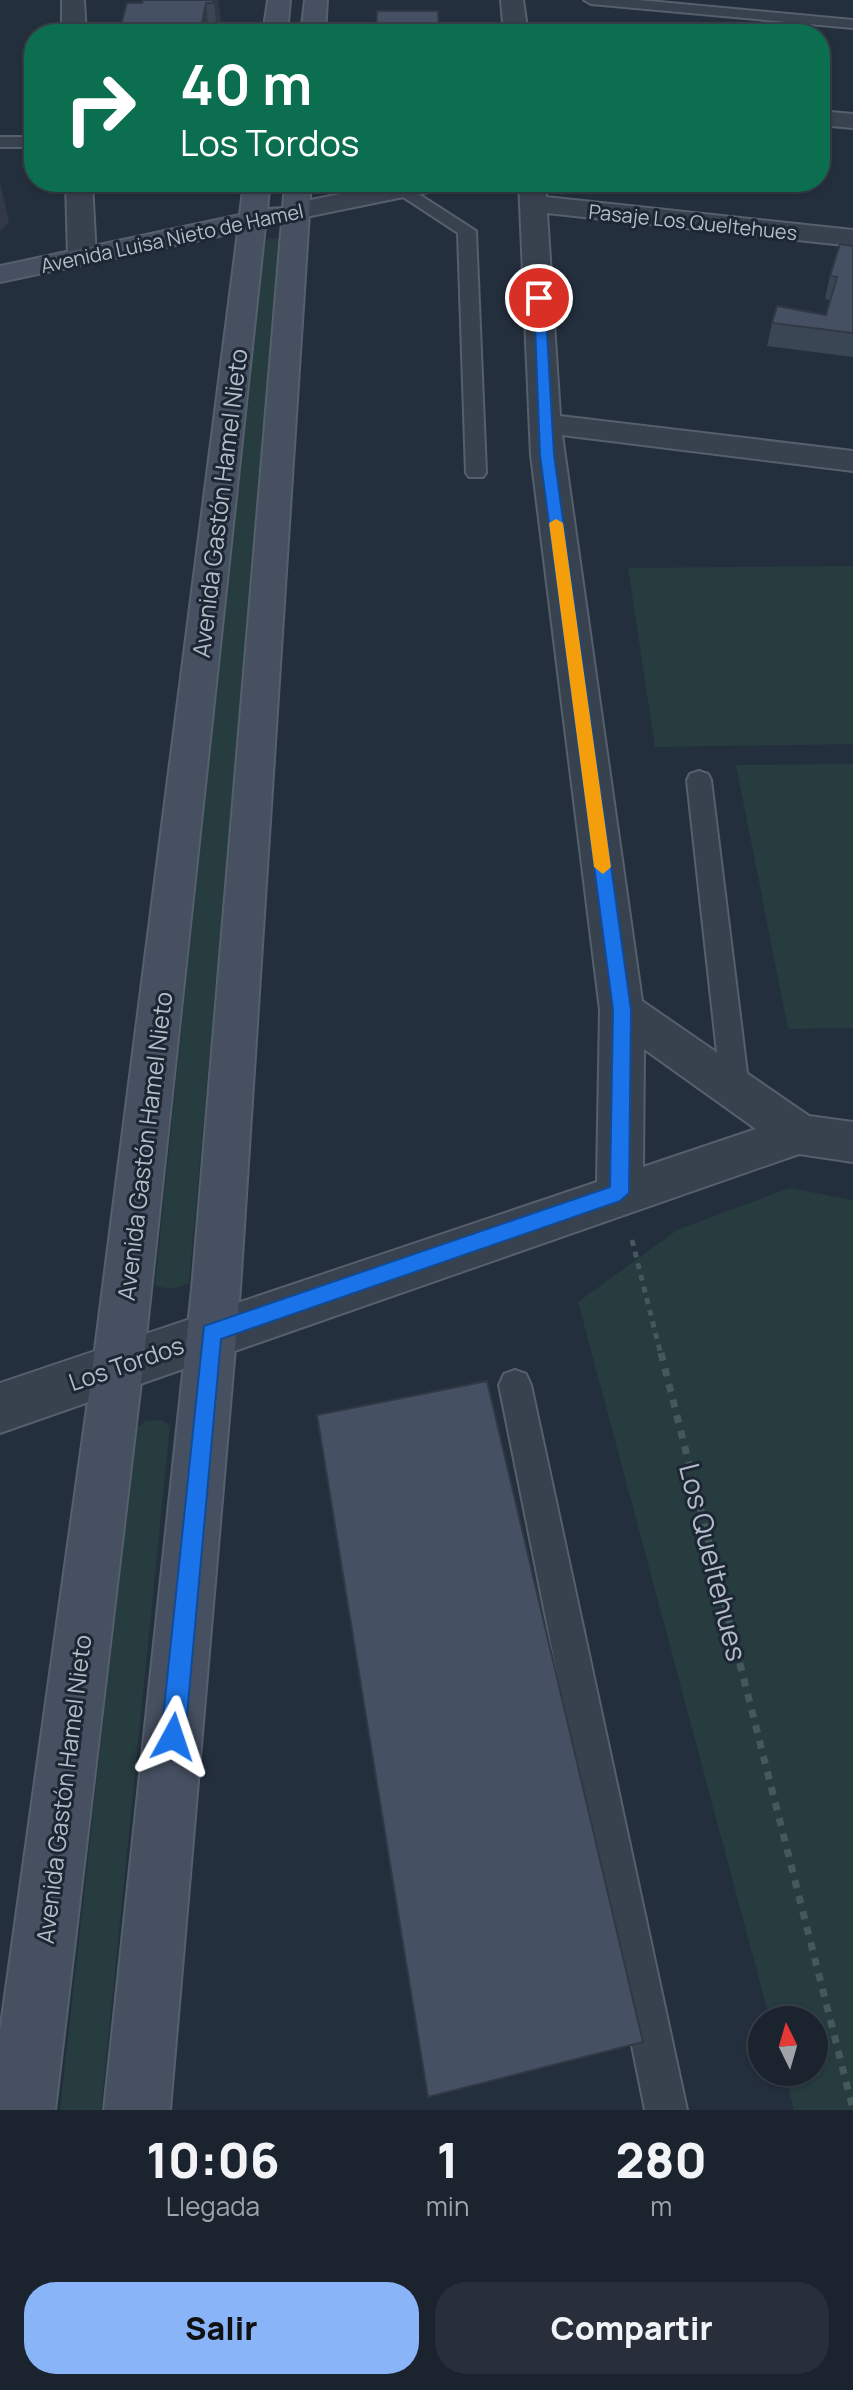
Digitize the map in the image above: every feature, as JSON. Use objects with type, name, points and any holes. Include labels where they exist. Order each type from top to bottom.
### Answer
[{"type":"main road","points":[[276,24],[279,0]]},
{"type":"main road","points":[[314,24],[316,0]]},
{"type":"main road","name":"Avenida Luisa Nieto de Hamel","points":[[0,274],[82,257],[255,201],[297,197]]},
{"type":"main road","name":"Avenida Gastón Hamel Nieto","points":[[137,2110],[212,1333],[297,197]]},
{"type":"main road","name":"Avenida Gastón Hamel Nieto","points":[[22,2110],[118,1365],[255,201]]},
{"type":"street","points":[[73,0],[74,24]]},
{"type":"street","points":[[512,0],[515,24]]},
{"type":"street","points":[[830,119],[853,121]]},
{"type":"street","points":[[79,192],[82,257]]},
{"type":"street","name":"Avenida Luisa Nieto de Hamel","points":[[297,197],[363,192]]},
{"type":"street","points":[[533,193],[547,455],[622,1010],[620,1193]]},
{"type":"street","name":"Pasaje Los Queltehues","points":[[533,193],[853,238]]},
{"type":"street","points":[[547,424],[853,461]]},
{"type":"street","points":[[622,1010],[799,1134],[853,1142]]},
{"type":"street","name":"Los Tordos","points":[[0,1408],[799,1134]]},
{"type":"lane","points":[[591,0],[853,24]]},
{"type":"lane","points":[[0,142],[24,142]]},
{"type":"lane","points":[[408,192],[467,231],[476,473]]},
{"type":"lane","points":[[699,780],[735,1089]]},
{"type":"lane","points":[[515,1385],[666,2110]]},
{"type":"path","name":"Los Queltehues","points":[[620,1193],[853,2109]]},
{"type":"green space","points":[[283,239],[189,1283],[168,1288],[155,1285],[263,240]]},
{"type":"green space","points":[[853,566],[853,744],[655,747],[628,568]]},
{"type":"green space","points":[[853,764],[853,1028],[788,1029],[736,765]]},
{"type":"green space","points":[[789,1188],[853,1200],[853,2110],[794,2110],[788,2086],[828,2086],[828,2006],[766,2006],[578,1302],[677,1230]]},
{"type":"green space","points":[[162,1420],[170,1426],[101,2110],[60,2110],[136,1428],[146,1421]]},
{"type":"building","points":[[143,0],[214,0],[213,3],[206,3],[202,23],[212,24],[121,24],[127,3],[142,3]]},
{"type":"building","points":[[377,11],[438,11],[439,24],[376,24]]},
{"type":"building","points":[[840,244],[853,246],[853,333],[772,323],[777,306],[826,315],[837,277],[830,276]]},
{"type":"building","points":[[487,1381],[643,2042],[428,2097],[317,1415]]},
{"type":"slow traffic","points":[[556,523],[603,867]]},
{"type":"route","points":[[173,1737],[212,1333],[620,1193],[622,1010],[547,455],[539,298]]}]
